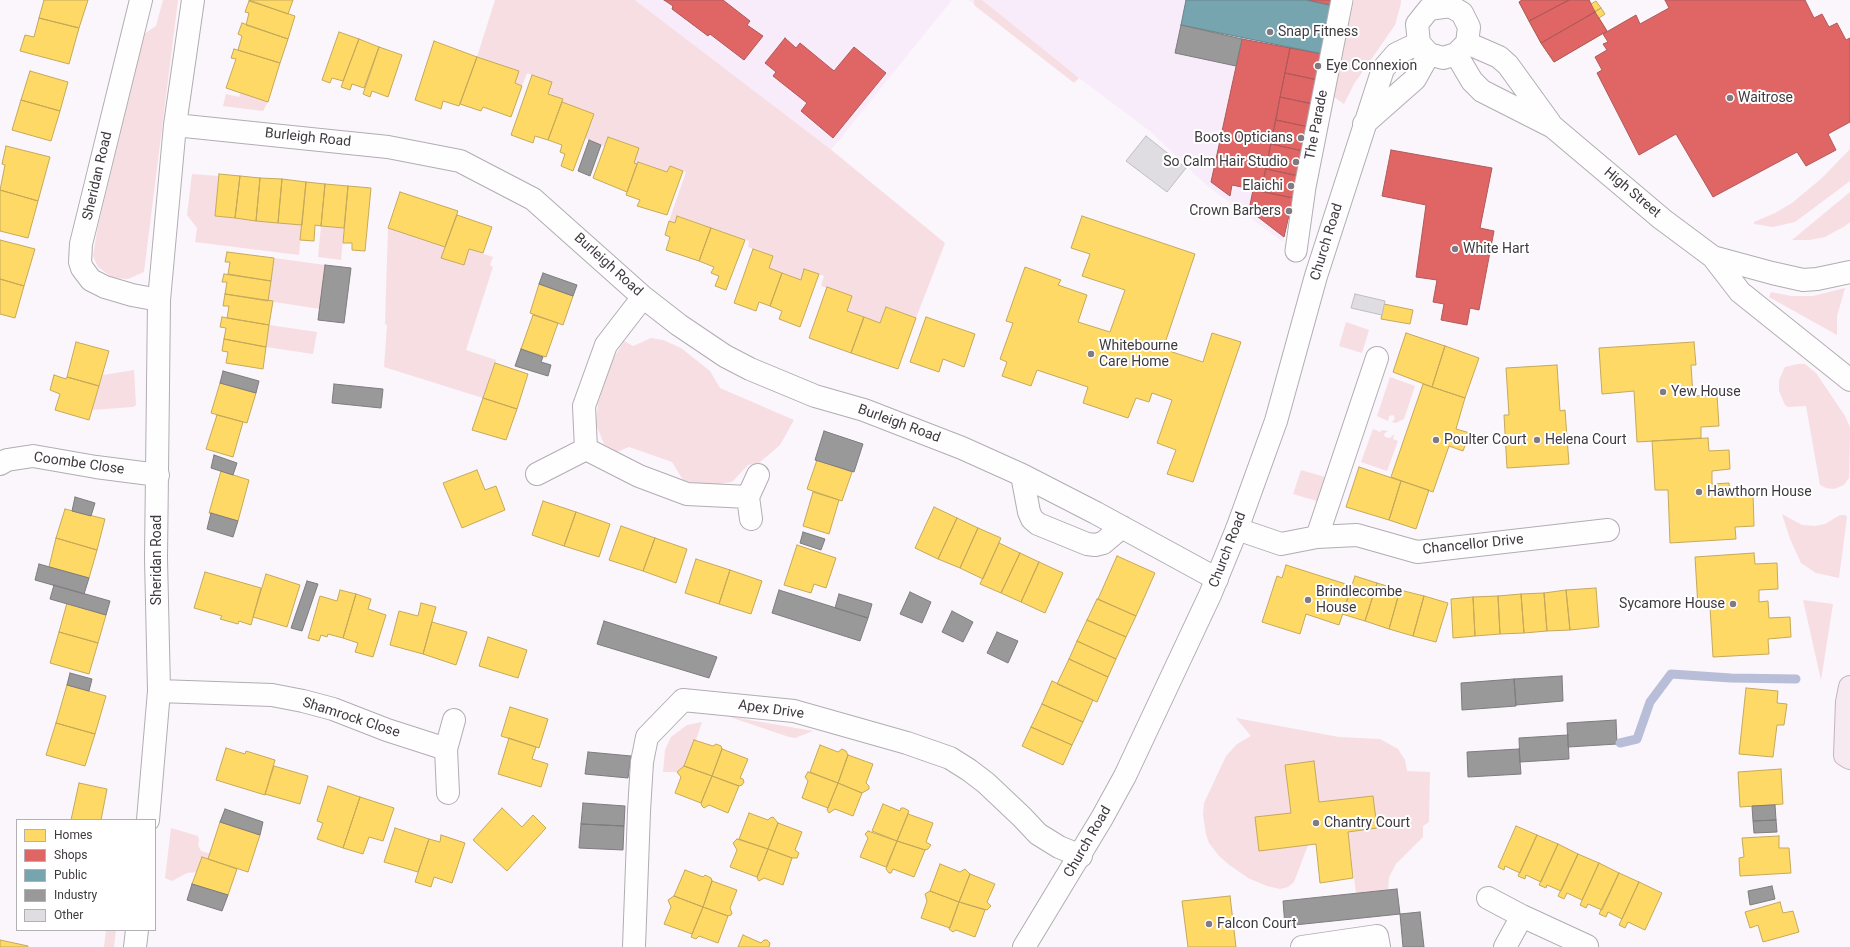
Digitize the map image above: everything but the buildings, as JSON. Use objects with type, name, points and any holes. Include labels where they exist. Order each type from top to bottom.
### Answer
[{"type":"main road","points":[[1850,687],[1847,702],[1846,755],[1850,758]]},
{"type":"street","name":"Sheridan Road","points":[[141,0],[81,244],[80,262],[90,280],[105,287],[132,295],[159,300]]},
{"type":"street","name":"Sheridan Road","points":[[148,819],[159,691],[156,558],[159,300],[175,125],[193,0]]},
{"type":"street","name":"The Parade","points":[[1296,251],[1305,187],[1342,0]]},
{"type":"street","points":[[1364,124],[1415,79],[1424,49],[1417,24],[1429,9],[1450,6],[1462,13],[1469,27],[1462,48],[1443,58],[1424,49]]},
{"type":"street","name":"High Street","points":[[1462,48],[1498,57],[1508,65],[1553,127]]},
{"type":"street","name":"High Street","points":[[1462,48],[1472,81],[1482,91],[1553,127],[1662,218],[1713,257],[1740,292],[1850,380]]},
{"type":"street","name":"Church Road","points":[[1024,947],[1081,856],[1125,776],[1217,579],[1237,530],[1276,421],[1316,276],[1383,69],[1396,54],[1424,49]]},
{"type":"street","name":"Burleigh Road","points":[[175,125],[388,147],[460,161],[533,199],[642,297],[679,325],[725,356],[750,369],[816,396],[864,410],[935,437],[1022,475],[1217,579]]},
{"type":"street","name":"High Street","points":[[1713,257],[1772,274],[1803,280],[1830,277],[1850,272]]},
{"type":"street","points":[[586,449],[584,406],[606,345],[642,297]]},
{"type":"street","points":[[1317,537],[1378,358]]},
{"type":"street","points":[[537,474],[586,449]]},
{"type":"street","points":[[586,449],[639,476],[687,494],[748,497]]},
{"type":"street","name":"Coombe Close","points":[[0,464],[7,460],[33,456],[102,468],[158,475]]},
{"type":"street","points":[[751,519],[748,497],[758,475]]},
{"type":"street","points":[[1022,475],[1029,512],[1032,519],[1038,524],[1087,544],[1095,545],[1103,543],[1122,527]]},
{"type":"street","name":"Chancellor Drive","points":[[1237,530],[1281,544],[1317,537],[1357,535],[1417,552],[1608,530]]},
{"type":"street","name":"Shamrock Close","points":[[159,691],[272,695],[303,701],[333,709],[388,730],[446,749]]},
{"type":"street","name":"Apex Drive","points":[[634,947],[639,811],[642,762],[646,737],[683,700],[794,711],[907,743],[950,758],[986,783],[1038,834],[1059,847],[1081,856]]},
{"type":"street","points":[[448,793],[446,749],[454,720]]},
{"type":"street","points":[[1488,898],[1522,916],[1587,946]]},
{"type":"street","points":[[1505,947],[1522,916]]},
{"type":"street","points":[[135,947],[137,931]]},
{"type":"street","points":[[1302,947],[1377,936],[1379,947]]},
{"type":"shaded area","points":[[163,0],[178,0],[144,272],[128,279],[113,278],[98,267],[93,256],[98,226],[144,34],[156,26]]},
{"type":"shaded area","points":[[495,0],[635,0],[829,148],[945,243],[916,318],[886,307],[880,323],[847,311],[852,296],[821,286],[824,276],[805,269],[801,280],[769,268],[773,256],[748,247],[749,241],[678,216],[675,223],[669,221],[686,172],[670,166],[667,172],[638,162],[637,164],[634,163],[639,148],[608,137],[604,146],[584,138],[594,114],[562,102],[563,99],[548,94],[552,82],[527,73],[522,86],[515,83],[519,71],[477,57]]},
{"type":"shaded area","points":[[635,0],[952,0],[831,150]]},
{"type":"shaded area","points":[[968,0],[1335,0],[1283,242],[1206,185],[1151,132],[1079,78]]},
{"type":"shaded area","points":[[974,0],[982,0],[1079,78],[1074,83],[974,5]]},
{"type":"shaded area","points":[[1354,0],[1401,0],[1401,3],[1395,25],[1354,84],[1344,104],[1334,97]]},
{"type":"shaded area","points":[[241,91],[268,102],[263,111],[223,106],[226,94],[239,97]]},
{"type":"shaded area","points":[[1850,149],[1850,181],[1795,222],[1773,227],[1754,224],[1754,222],[1775,213],[1792,203],[1822,178]]},
{"type":"shaded area","points":[[192,174],[219,176],[215,216],[302,225],[299,255],[195,242],[197,228],[187,215]]},
{"type":"shaded area","points":[[1850,192],[1850,222],[1825,237],[1810,240],[1792,240]]},
{"type":"shaded area","points":[[321,226],[344,228],[341,260],[318,257]]},
{"type":"shaded area","points":[[388,228],[445,247],[442,258],[463,265],[469,249],[493,257],[490,265],[493,267],[466,350],[496,360],[483,398],[384,367],[387,325],[385,324]]},
{"type":"shaded area","points":[[274,258],[325,265],[320,309],[268,301]]},
{"type":"shaded area","points":[[1845,288],[1837,316],[1837,335],[1769,297],[1771,292],[1791,296],[1813,296]]},
{"type":"shaded area","points":[[1346,322],[1369,330],[1362,353],[1339,346]]},
{"type":"shaded area","points":[[269,325],[317,332],[313,354],[266,347]]},
{"type":"shaded area","points":[[651,338],[663,340],[681,348],[710,371],[720,388],[794,420],[780,445],[759,463],[748,465],[732,482],[706,486],[683,480],[672,462],[629,447],[617,452],[604,444],[596,424],[598,403],[612,361],[624,341],[633,346]]},
{"type":"shaded area","points":[[1805,364],[1816,373],[1845,416],[1850,427],[1849,478],[1844,485],[1834,489],[1826,488],[1820,485],[1806,406],[1788,407],[1785,405],[1779,391],[1779,380],[1785,367]]},
{"type":"shaded area","points":[[134,370],[136,405],[133,407],[92,410],[103,375]]},
{"type":"shaded area","points":[[1390,377],[1415,386],[1404,419],[1396,423],[1392,422],[1395,418],[1393,415],[1389,416],[1388,421],[1377,416]]},
{"type":"shaded area","points":[[1373,429],[1380,432],[1382,430],[1388,431],[1384,434],[1385,437],[1390,438],[1394,434],[1393,439],[1398,441],[1387,471],[1361,462]]},
{"type":"shaded area","points":[[1301,470],[1325,477],[1317,501],[1293,494]]},
{"type":"shaded area","points":[[1782,514],[1802,525],[1815,526],[1825,524],[1840,515],[1845,515],[1847,517],[1839,578],[1816,573],[1801,563],[1790,539]]},
{"type":"shaded area","points":[[1803,600],[1833,604],[1821,680]]},
{"type":"shaded area","points":[[727,716],[813,731],[795,738],[789,737]]},
{"type":"shaded area","points":[[1236,718],[1339,737],[1380,739],[1398,749],[1405,760],[1407,771],[1430,772],[1429,822],[1423,826],[1423,837],[1396,864],[1389,877],[1388,890],[1356,893],[1348,832],[1376,828],[1373,796],[1319,802],[1314,761],[1285,765],[1291,813],[1255,817],[1260,851],[1308,845],[1294,882],[1288,887],[1280,889],[1267,886],[1248,878],[1219,856],[1209,843],[1206,834],[1203,815],[1204,803],[1226,756],[1237,744],[1251,736]]},
{"type":"shaded area","points":[[702,722],[696,740],[694,740],[684,766],[677,772],[663,772],[665,750],[671,737],[687,725]]},
{"type":"shaded area","points":[[171,828],[198,836],[198,845],[201,851],[211,854],[208,859],[202,857],[197,872],[187,873],[172,881],[165,878]]},
{"type":"shaded area","points":[[106,931],[116,931],[114,947],[104,947]]},
{"type":"waterway","points":[[1620,743],[1637,739],[1650,702],[1671,674],[1731,678],[1796,679]]},
{"type":"place","name":"Snap Fitness","points":[[1270,32]]},
{"type":"place","name":"Eye Connexion","points":[[1318,66]]},
{"type":"place","name":"Waitrose","points":[[1730,98]]},
{"type":"place","name":"Boots Opticians","points":[[1301,138]]},
{"type":"place","name":"So Calm Hair Studio","points":[[1296,162]]},
{"type":"place","name":"Elaichi","points":[[1291,186]]},
{"type":"place","name":"Crown Barbers","points":[[1289,211]]},
{"type":"place","name":"White Hart","points":[[1455,249]]},
{"type":"place","name":"Whitebourne Care Home","points":[[1091,354]]},
{"type":"place","name":"Yew House","points":[[1663,392]]},
{"type":"place","name":"Poulter Court","points":[[1436,440]]},
{"type":"place","name":"Helena Court","points":[[1537,440]]},
{"type":"place","name":"Hawthorn House","points":[[1699,492]]},
{"type":"place","name":"Brindlecombe House","points":[[1308,600]]},
{"type":"place","name":"Sycamore House","points":[[1733,604]]},
{"type":"place","name":"Chantry Court","points":[[1316,823]]},
{"type":"place","name":"Falcon Court","points":[[1209,924]]}]
